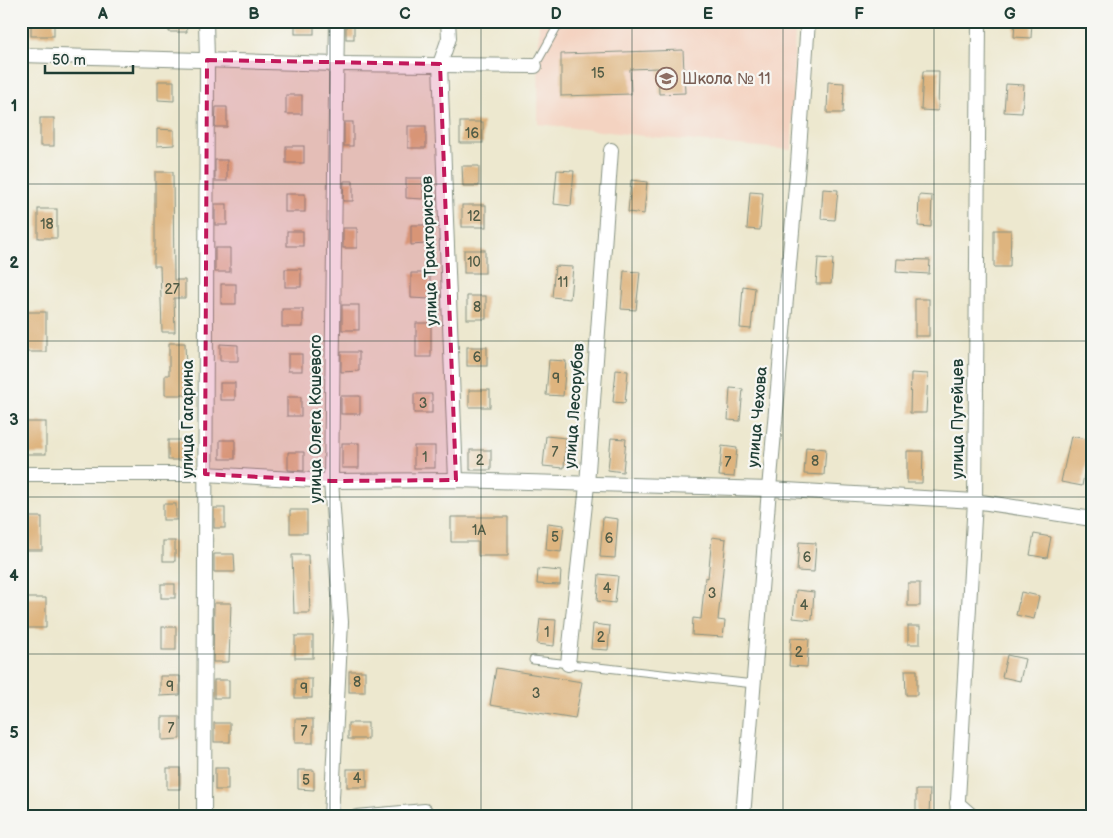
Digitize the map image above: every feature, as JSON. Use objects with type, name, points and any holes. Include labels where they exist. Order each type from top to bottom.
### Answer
[{"type":"street","name":"улица Гагарина","points":[[204,817],[206,21]]},
{"type":"street","name":"улица Олега Кошевого","points":[[331,817],[340,622],[331,481],[337,21]]},
{"type":"street","name":"улица Трактористов","points":[[448,21],[449,38],[440,64],[456,480]]},
{"type":"street","name":"улица Чехова","points":[[743,817],[769,489],[798,164],[808,21]]},
{"type":"street","name":"улица Путейцев","points":[[957,810],[975,501],[979,21]]},
{"type":"street","points":[[21,55],[337,64],[535,66]]},
{"type":"street","name":"улица Лесорубов","points":[[568,664],[586,485],[611,150]]},
{"type":"street","points":[[21,474],[205,474],[331,481],[456,480],[769,489],[975,501],[1092,519]]},
{"type":"street","points":[[957,810],[973,817]]},
{"type":"street","points":[[357,817],[425,811]]},
{"type":"lane","points":[[535,66],[558,25],[675,21]]},
{"type":"lane","points":[[533,660],[754,684]]},
{"type":"highlighted area","points":[[207,60],[440,64],[456,480],[331,481],[205,474]]},
{"type":"shaded area","name":"Школа № 11","points":[[539,21],[795,21],[792,150],[538,124]]},
{"type":"building","points":[[31,21],[54,21],[54,36],[31,36]]},
{"type":"building","points":[[169,21],[186,21],[187,32],[169,32]]},
{"type":"building","points":[[295,21],[314,21],[314,34],[295,34]]},
{"type":"building","points":[[346,21],[354,21],[354,39],[346,39]]},
{"type":"building","points":[[1015,21],[1032,21],[1031,38],[1014,37]]},
{"type":"building","points":[[683,50],[685,93],[659,94],[658,68],[630,69],[631,94],[561,96],[561,54]]},
{"type":"building","points":[[923,71],[939,71],[938,111],[921,110]]},
{"type":"building","points":[[158,81],[174,81],[174,101],[158,100]]},
{"type":"building","points":[[828,82],[844,83],[843,113],[827,113]]},
{"type":"building","points":[[1006,84],[1024,85],[1022,113],[1004,112]]},
{"type":"building","points":[[286,95],[302,95],[302,114],[286,114]]},
{"type":"building","points":[[216,107],[227,107],[227,127],[215,127]]},
{"type":"building","points":[[40,118],[54,118],[54,146],[40,146]]},
{"type":"building","points":[[344,122],[353,122],[353,146],[344,146]]},
{"type":"building","points":[[460,122],[483,122],[483,143],[460,143]]},
{"type":"building","points":[[408,126],[426,126],[426,148],[408,148]]},
{"type":"building","points":[[157,129],[174,130],[174,145],[157,146]]},
{"type":"building","points":[[286,146],[304,146],[304,163],[286,163]]},
{"type":"building","points":[[215,160],[227,160],[227,181],[215,181]]},
{"type":"building","points":[[462,166],[479,166],[479,186],[463,186]]},
{"type":"building","points":[[557,170],[574,171],[571,206],[554,204]]},
{"type":"building","points":[[155,172],[173,172],[174,280],[185,280],[185,298],[174,298],[175,332],[162,332],[160,266],[154,266]]},
{"type":"building","points":[[406,178],[423,178],[423,199],[406,198]]},
{"type":"building","points":[[631,180],[647,182],[644,214],[628,212]]},
{"type":"building","points":[[344,181],[353,181],[353,201],[343,201]]},
{"type":"building","points":[[823,189],[838,190],[835,220],[821,219]]},
{"type":"building","points":[[750,192],[763,193],[760,230],[747,229]]},
{"type":"building","points":[[285,194],[305,194],[305,212],[285,212]]},
{"type":"building","points":[[919,195],[932,196],[931,227],[918,226]]},
{"type":"building","points":[[215,204],[227,204],[227,225],[215,225]]},
{"type":"building","points":[[462,205],[486,205],[486,227],[462,227]]},
{"type":"building","points":[[38,209],[57,209],[57,238],[38,238]]},
{"type":"building","points":[[411,225],[426,225],[426,244],[411,245]]},
{"type":"building","points":[[343,228],[357,228],[357,248],[343,248]]},
{"type":"building","points":[[994,230],[1011,230],[1010,267],[994,267]]},
{"type":"building","points":[[287,231],[303,231],[303,246],[287,246]]},
{"type":"building","points":[[215,248],[230,248],[230,272],[215,272]]},
{"type":"building","points":[[464,250],[485,250],[485,273],[464,273]]},
{"type":"building","points":[[818,258],[833,259],[831,284],[816,284]]},
{"type":"building","points":[[897,259],[930,260],[929,274],[896,272]]},
{"type":"building","points":[[555,266],[573,267],[570,299],[552,297]]},
{"type":"building","points":[[285,269],[301,269],[301,287],[285,287]]},
{"type":"building","points":[[624,271],[640,272],[636,310],[621,309]]},
{"type":"building","points":[[411,273],[430,273],[430,299],[411,298]]},
{"type":"building","points":[[221,284],[236,284],[236,304],[221,304]]},
{"type":"building","points":[[743,286],[755,288],[751,329],[740,328]]},
{"type":"building","points":[[467,296],[486,296],[486,319],[467,319]]},
{"type":"building","points":[[915,299],[929,299],[929,336],[915,336]]},
{"type":"building","points":[[342,305],[359,305],[359,330],[342,330]]},
{"type":"building","points":[[282,309],[303,309],[303,327],[282,327]]},
{"type":"building","points":[[26,312],[46,312],[46,352],[26,352]]},
{"type":"building","points":[[416,323],[431,323],[431,357],[416,357]]},
{"type":"building","points":[[169,343],[185,343],[187,395],[165,395],[165,375],[169,375]]},
{"type":"building","points":[[220,344],[238,345],[238,361],[220,361]]},
{"type":"building","points":[[467,347],[487,347],[487,366],[467,366]]},
{"type":"building","points":[[341,352],[359,352],[359,371],[341,372]]},
{"type":"building","points":[[288,354],[302,354],[302,371],[288,371]]},
{"type":"building","points":[[549,360],[566,361],[563,396],[546,395]]},
{"type":"building","points":[[616,370],[628,371],[625,403],[613,402]]},
{"type":"building","points":[[911,373],[928,374],[926,413],[910,413]]},
{"type":"building","points":[[220,383],[235,383],[235,400],[220,400]]},
{"type":"building","points":[[730,388],[743,389],[740,421],[728,420]]},
{"type":"building","points":[[469,390],[490,390],[490,407],[469,407]]},
{"type":"building","points":[[414,394],[432,394],[432,413],[414,413]]},
{"type":"building","points":[[341,396],[360,396],[360,414],[341,414]]},
{"type":"building","points":[[287,397],[301,397],[301,416],[287,416]]},
{"type":"building","points":[[22,422],[46,422],[46,454],[22,454]]},
{"type":"building","points":[[546,436],[566,438],[564,468],[543,466]]},
{"type":"building","points":[[1071,436],[1091,440],[1082,486],[1061,482]]},
{"type":"building","points":[[611,438],[626,439],[623,472],[608,470]]},
{"type":"building","points":[[168,440],[190,440],[190,460],[168,460]]},
{"type":"building","points":[[220,440],[235,440],[235,459],[220,459]]},
{"type":"building","points":[[342,443],[359,443],[359,468],[342,468]]},
{"type":"building","points":[[414,446],[435,446],[435,468],[414,468]]},
{"type":"building","points":[[722,446],[737,448],[734,477],[719,476]]},
{"type":"building","points":[[806,447],[826,449],[824,475],[804,474]]},
{"type":"building","points":[[470,450],[491,450],[491,470],[470,470]]},
{"type":"building","points":[[907,451],[923,451],[922,483],[907,483]]},
{"type":"building","points":[[288,452],[304,452],[304,471],[288,470]]},
{"type":"building","points":[[163,504],[176,504],[176,520],[163,520]]},
{"type":"building","points":[[214,508],[225,508],[225,528],[214,528]]},
{"type":"building","points":[[290,510],[307,510],[307,533],[290,533]]},
{"type":"building","points":[[23,517],[42,517],[42,550],[23,550]]},
{"type":"building","points":[[451,517],[508,517],[508,556],[478,556],[478,542],[451,542]]},
{"type":"building","points":[[603,517],[618,519],[615,558],[600,557]]},
{"type":"building","points":[[548,523],[564,525],[561,552],[546,550]]},
{"type":"building","points":[[1034,534],[1051,537],[1047,558],[1030,555]]},
{"type":"building","points":[[712,537],[726,539],[718,620],[725,621],[723,637],[692,635],[693,618],[701,619],[705,577],[708,578]]},
{"type":"building","points":[[163,541],[175,541],[175,561],[163,561]]},
{"type":"building","points":[[799,542],[816,543],[814,572],[797,571]]},
{"type":"building","points":[[214,554],[234,554],[235,572],[214,572]]},
{"type":"building","points":[[292,555],[308,555],[310,613],[294,613]]},
{"type":"building","points":[[538,569],[561,571],[560,585],[537,584]]},
{"type":"building","points":[[599,574],[618,576],[615,603],[597,601]]},
{"type":"building","points":[[908,583],[920,583],[920,606],[908,606]]},
{"type":"building","points":[[161,584],[175,584],[175,598],[161,598]]},
{"type":"building","points":[[796,590],[814,592],[812,620],[793,618]]},
{"type":"building","points":[[1021,592],[1039,596],[1034,619],[1016,615]]},
{"type":"building","points":[[21,598],[46,598],[46,628],[22,628]]},
{"type":"building","points":[[214,603],[231,603],[229,662],[213,662]]},
{"type":"building","points":[[540,619],[556,620],[554,646],[537,644]]},
{"type":"building","points":[[593,624],[610,626],[608,650],[591,649]]},
{"type":"building","points":[[908,626],[920,626],[920,644],[908,644]]},
{"type":"building","points":[[162,627],[176,627],[176,650],[162,650]]},
{"type":"building","points":[[295,636],[313,636],[313,658],[295,658]]},
{"type":"building","points":[[791,638],[809,639],[807,667],[789,666]]},
{"type":"building","points":[[1007,655],[1025,659],[1020,681],[1002,677]]},
{"type":"building","points":[[496,668],[582,682],[575,719],[490,705]]},
{"type":"building","points":[[905,670],[917,670],[917,695],[906,695]]},
{"type":"building","points":[[349,671],[365,671],[365,692],[349,692]]},
{"type":"building","points":[[160,676],[180,676],[180,695],[160,696]]},
{"type":"building","points":[[295,679],[312,679],[312,698],[295,698]]},
{"type":"building","points":[[214,680],[229,680],[229,698],[214,698]]},
{"type":"building","points":[[162,717],[180,717],[180,739],[162,740]]},
{"type":"building","points":[[295,719],[313,719],[313,743],[295,743]]},
{"type":"building","points":[[214,723],[230,723],[230,742],[214,742]]},
{"type":"building","points":[[348,723],[368,723],[368,739],[348,739]]},
{"type":"building","points":[[167,768],[180,768],[180,789],[167,789]]},
{"type":"building","points":[[215,768],[228,768],[228,790],[215,790]]},
{"type":"building","points":[[347,769],[367,769],[367,787],[347,787]]},
{"type":"building","points":[[298,770],[314,770],[314,790],[298,789]]},
{"type":"building","points":[[916,790],[930,790],[929,817],[916,817]]},
{"type":"place","name":"Школа № 11","points":[[666,79]]}]
